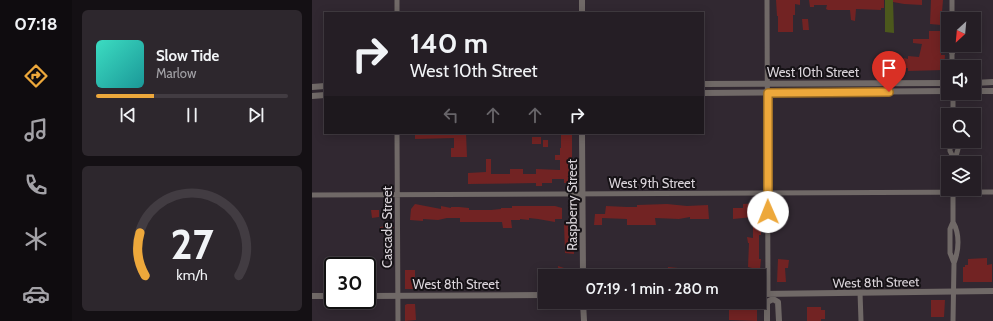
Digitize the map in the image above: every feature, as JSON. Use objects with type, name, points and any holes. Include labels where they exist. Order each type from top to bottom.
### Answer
[{"type":"street","points":[[397,0],[397,12]]},
{"type":"street","points":[[582,0],[582,12]]},
{"type":"street","points":[[767,0],[768,193],[772,295],[768,302],[767,321]]},
{"type":"street","points":[[952,0],[952,12]]},
{"type":"street","points":[[952,54],[952,60]]},
{"type":"street","points":[[981,82],[993,82]]},
{"type":"street","points":[[860,83],[860,92]]},
{"type":"street","name":"West 10th Street","points":[[704,84],[941,83]]},
{"type":"street","points":[[312,87],[324,86]]},
{"type":"street","name":"West 10th Street","points":[[704,93],[941,91]]},
{"type":"street","points":[[981,91],[993,91]]},
{"type":"street","points":[[312,96],[324,96]]},
{"type":"street","name":"Cascade Street","points":[[397,134],[398,321]]},
{"type":"street","name":"Raspberry Street","points":[[582,134],[583,269]]},
{"type":"street","name":"West 9th Street","points":[[312,195],[941,191]]},
{"type":"street","name":"West 9th Street","points":[[981,192],[993,192]]},
{"type":"street","points":[[953,196],[953,222],[950,229],[950,253],[954,263],[953,321]]},
{"type":"street","name":"West 8th Street","points":[[766,295],[993,291]]},
{"type":"street","points":[[860,292],[861,321]]},
{"type":"street","name":"West 8th Street","points":[[376,296],[538,295]]},
{"type":"street","points":[[772,295],[778,302],[779,321]]},
{"type":"street","points":[[312,296],[324,296]]},
{"type":"street","points":[[584,309],[584,321]]},
{"type":"green space","points":[[885,0],[893,0],[894,33],[885,32]]},
{"type":"building","points":[[776,0],[800,0],[800,5],[795,4],[795,15],[793,15],[793,32],[778,32]]},
{"type":"building","points":[[809,0],[884,0],[884,8],[881,8],[881,10],[856,9],[855,21],[851,20],[850,10],[828,10],[826,9],[827,5],[814,5],[814,7],[810,7]]},
{"type":"building","points":[[893,0],[922,0],[922,5],[904,4],[893,2]]},
{"type":"building","points":[[931,0],[943,0],[941,25],[930,24]]},
{"type":"building","points":[[802,19],[808,19],[809,30],[803,30]]},
{"type":"building","points":[[929,31],[941,31],[941,55],[945,55],[945,60],[941,60],[941,70],[908,71],[908,68],[904,68],[904,58],[908,59],[908,56],[919,57],[922,44],[913,43],[913,39],[929,39]]},
{"type":"building","points":[[415,134],[466,134],[467,157],[451,157],[451,148],[454,148],[454,138],[415,139]]},
{"type":"building","points":[[561,134],[572,134],[572,183],[564,183],[564,179],[552,179],[552,183],[542,183],[542,186],[536,186],[536,183],[468,184],[468,173],[486,172],[486,159],[491,159],[491,174],[510,174],[510,169],[523,169],[523,174],[536,174],[536,169],[560,170],[560,160],[555,160],[555,155],[560,155]]},
{"type":"building","points":[[532,137],[541,137],[541,144],[532,144]]},
{"type":"building","points":[[543,140],[548,140],[548,147],[543,147]]},
{"type":"building","points":[[758,203],[757,225],[761,225],[761,235],[759,235],[759,259],[761,259],[760,269],[748,267],[749,243],[747,237],[753,238],[753,217],[733,219],[733,208],[743,208],[743,204]]},
{"type":"building","points":[[415,204],[441,209],[441,206],[451,208],[469,208],[469,210],[491,210],[512,208],[512,206],[555,206],[562,208],[562,219],[555,219],[555,222],[529,218],[529,220],[511,220],[512,228],[503,228],[502,222],[460,222],[460,218],[438,220],[423,219],[423,221],[410,220],[411,209]]},
{"type":"building","points":[[667,204],[687,206],[708,205],[709,219],[690,219],[690,217],[679,219],[655,218],[656,225],[627,225],[627,219],[602,218],[602,225],[594,225],[595,214],[605,214],[606,206],[637,207],[637,205]]},
{"type":"building","points":[[371,210],[379,210],[379,217],[372,218]]},
{"type":"building","points":[[564,223],[573,224],[574,254],[565,253]]},
{"type":"building","points":[[393,225],[394,228],[380,232],[380,227]]},
{"type":"building","points":[[987,258],[987,265],[992,264],[992,282],[963,282],[963,267],[968,265],[968,259]]},
{"type":"building","points":[[778,259],[789,260],[788,268],[785,268],[786,282],[777,282]]},
{"type":"building","points":[[558,266],[564,269],[558,269]]},
{"type":"building","points":[[668,267],[688,269],[668,269]]},
{"type":"building","points":[[405,270],[415,270],[415,289],[405,289]]},
{"type":"building","points":[[931,300],[945,300],[944,317],[931,317]]},
{"type":"building","points":[[415,304],[416,320],[405,321],[405,305]]},
{"type":"building","points":[[807,307],[821,307],[821,310],[825,310],[825,319],[821,319],[821,321],[807,321]]},
{"type":"building","points":[[729,309],[757,309],[757,321],[729,320]]},
{"type":"route","points":[[768,212],[768,93],[889,92]]}]
